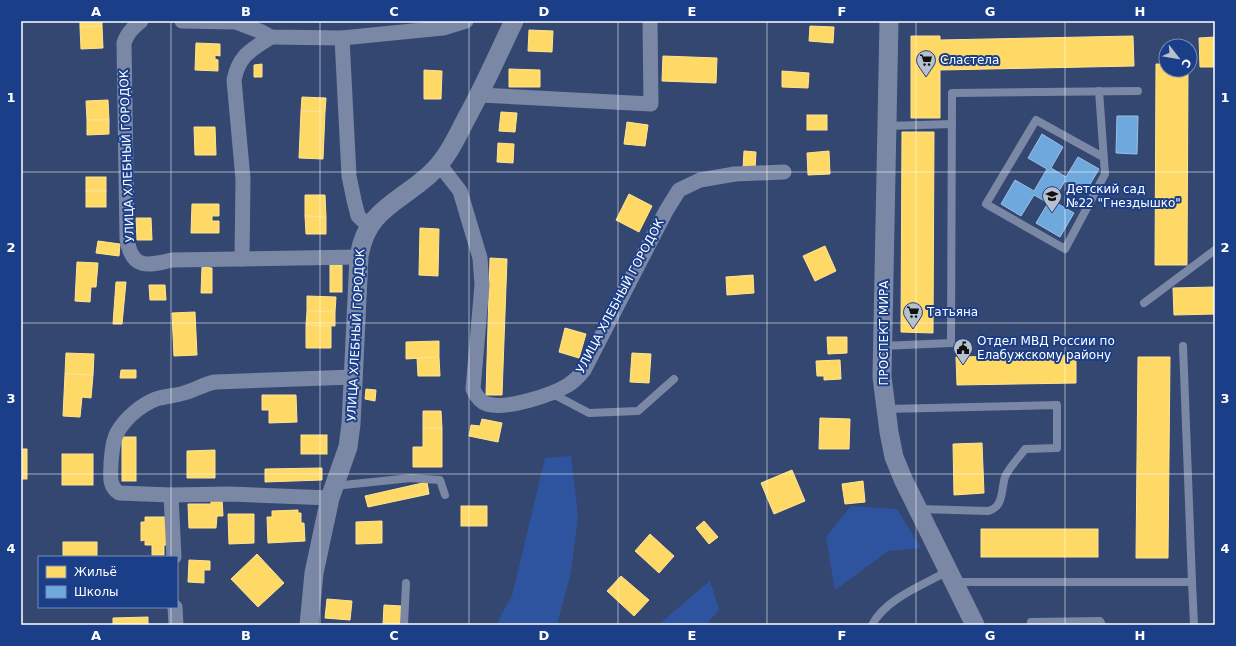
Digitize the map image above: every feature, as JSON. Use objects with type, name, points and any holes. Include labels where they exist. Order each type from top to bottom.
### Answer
[{"type":"street","name":"УЛИЦА ХЛЕБНЫЙ ГОРОДОК","points":[[141,21],[126,36],[124,43],[127,238],[131,252],[136,259],[143,264],[153,265],[172,260],[359,257]]},
{"type":"street","points":[[182,21],[236,22],[272,37],[342,38],[443,28],[466,21]]},
{"type":"street","name":"УЛИЦА ХЛЕБНЫЙ ГОРОДОК","points":[[309,625],[314,573],[332,492],[348,447],[354,376],[359,257],[364,237],[369,226],[384,209],[429,175],[439,164],[456,139],[480,95],[514,21]]},
{"type":"street","points":[[480,95],[651,104],[650,21]]},
{"type":"street","name":"ПРОСПЕКТ МИРА","points":[[889,21],[882,346],[882,377],[886,409],[894,457],[902,479],[975,625]]},
{"type":"street","points":[[242,259],[243,179],[234,80],[236,71],[245,55],[272,37]]},
{"type":"street","points":[[342,38],[349,176],[358,216],[369,226]]},
{"type":"street","name":"УЛИЦА ХЛЕБНЫЙ ГОРОДОК","points":[[439,164],[460,191],[480,258],[482,285],[473,389],[476,396],[480,400],[487,404],[493,405],[518,404],[551,393],[568,385],[578,378],[584,370],[666,211],[679,190],[700,180],[735,174],[784,172]]},
{"type":"street","name":"УЛИЦА ХЛЕБНЫЙ ГОРОДОК","points":[[332,492],[171,495],[119,494],[114,490],[110,479],[113,442],[117,432],[128,419],[148,403],[183,393],[203,385],[216,382],[354,376]]},
{"type":"street","points":[[171,495],[174,556]]},
{"type":"street","points":[[175,608],[176,625]]},
{"type":"lane","points":[[882,346],[951,343],[952,93],[1138,91]]},
{"type":"lane","points":[[1099,92],[1103,157],[1104,174],[1065,249],[986,204],[1036,120],[1103,157]]},
{"type":"lane","points":[[887,126],[952,124]]},
{"type":"lane","points":[[1144,303],[1215,250]]},
{"type":"lane","points":[[1183,346],[1194,625]]},
{"type":"lane","points":[[551,393],[589,413],[638,411],[674,379]]},
{"type":"lane","points":[[886,409],[1057,405],[1057,448],[1025,449],[1006,476],[1000,501],[998,506],[993,510],[917,509]]},
{"type":"lane","points":[[332,492],[411,478],[440,480],[445,495]]},
{"type":"lane","points":[[872,625],[878,614],[889,603],[951,576],[1192,582]]},
{"type":"lane","points":[[404,625],[406,584]]},
{"type":"lane","points":[[1031,625],[1031,622],[1100,621],[1102,625]]},
{"type":"shaded area","points":[[571,456],[578,515],[571,572],[557,625],[497,625],[512,596],[545,458]]},
{"type":"shaded area","points":[[851,506],[897,509],[921,548],[888,551],[835,590],[826,537]]},
{"type":"shaded area","points":[[710,581],[719,610],[705,625],[658,625]]},
{"type":"building: Жильё","points":[[80,21],[102,21],[102,26],[80,27]]},
{"type":"building: Жильё","points":[[102,26],[103,48],[81,49],[80,27]]},
{"type":"building: Жильё","points":[[810,26],[834,27],[833,43],[809,41]]},
{"type":"building: Жильё","points":[[529,30],[553,31],[552,52],[528,51]]},
{"type":"building: Жильё","points":[[911,36],[940,36],[940,40],[1133,36],[1134,66],[940,70],[940,118],[911,118]]},
{"type":"building: Жильё","points":[[1215,37],[1215,67],[1200,67],[1199,38]]},
{"type":"building: Жильё","points":[[196,43],[220,44],[220,56],[215,55],[215,59],[218,60],[218,71],[195,70]]},
{"type":"building: Жильё","points":[[663,56],[717,58],[716,83],[662,81]]},
{"type":"building: Жильё","points":[[262,64],[262,77],[254,77],[254,65]]},
{"type":"building: Жильё","points":[[1156,64],[1158,64],[1158,78],[1188,78],[1187,265],[1155,265]]},
{"type":"building: Жильё","points":[[509,69],[540,70],[540,87],[509,87]]},
{"type":"building: Жильё","points":[[424,70],[442,71],[441,99],[424,99]]},
{"type":"building: Жильё","points":[[782,71],[809,73],[808,88],[782,87]]},
{"type":"building: Жильё","points":[[302,97],[326,98],[325,112],[301,111]]},
{"type":"building: Жильё","points":[[108,100],[109,120],[87,120],[86,101]]},
{"type":"building: Жильё","points":[[301,111],[325,112],[323,159],[299,158]]},
{"type":"building: Жильё","points":[[501,112],[517,113],[515,132],[499,131]]},
{"type":"building: Жильё","points":[[807,115],[827,115],[827,130],[807,130]]},
{"type":"building: Жильё","points":[[87,120],[109,120],[109,134],[87,135]]},
{"type":"building: Жильё","points":[[627,122],[648,125],[645,146],[624,144]]},
{"type":"building: Жильё","points":[[194,127],[215,127],[216,155],[195,155]]},
{"type":"building: Жильё","points":[[902,132],[934,132],[933,333],[901,332]]},
{"type":"building: Жильё","points":[[498,143],[514,144],[513,163],[497,162]]},
{"type":"building: Жильё","points":[[744,151],[756,152],[755,170],[743,169]]},
{"type":"building: Жильё","points":[[829,151],[830,174],[808,175],[807,153]]},
{"type":"building: Жильё","points":[[86,177],[106,177],[106,191],[86,191]]},
{"type":"building: Жильё","points":[[86,191],[106,191],[106,207],[86,207]]},
{"type":"building: Жильё","points":[[629,194],[652,206],[639,232],[616,220]]},
{"type":"building: Жильё","points":[[305,195],[325,195],[326,217],[305,216]]},
{"type":"building: Жильё","points":[[192,204],[219,204],[219,216],[212,216],[212,221],[219,221],[219,233],[191,233]]},
{"type":"building: Жильё","points":[[305,216],[326,217],[326,234],[306,234]]},
{"type":"building: Жильё","points":[[136,218],[151,218],[152,240],[137,240]]},
{"type":"building: Жильё","points":[[420,228],[439,229],[438,276],[419,275]]},
{"type":"building: Жильё","points":[[98,241],[120,244],[119,256],[96,253]]},
{"type":"building: Жильё","points":[[825,246],[836,271],[815,281],[803,256]]},
{"type":"building: Жильё","points":[[490,258],[507,259],[502,395],[486,395]]},
{"type":"building: Жильё","points":[[77,262],[98,263],[96,287],[91,287],[90,302],[75,301]]},
{"type":"building: Жильё","points":[[330,265],[342,265],[342,292],[330,292]]},
{"type":"building: Жильё","points":[[202,267],[212,268],[212,293],[201,293]]},
{"type":"building: Жильё","points":[[753,275],[754,293],[727,295],[726,277]]},
{"type":"building: Жильё","points":[[116,282],[126,282],[122,324],[113,324]]},
{"type":"building: Жильё","points":[[149,285],[165,285],[166,300],[150,300]]},
{"type":"building: Жильё","points":[[1215,287],[1215,314],[1174,315],[1173,288]]},
{"type":"building: Жильё","points":[[307,296],[336,297],[335,312],[307,311]]},
{"type":"building: Жильё","points":[[307,311],[335,312],[335,326],[306,325]]},
{"type":"building: Жильё","points":[[195,312],[197,355],[174,356],[172,313]]},
{"type":"building: Жильё","points":[[306,325],[331,326],[331,348],[306,348]]},
{"type":"building: Жильё","points":[[565,328],[586,334],[579,358],[559,352]]},
{"type":"building: Жильё","points":[[827,337],[847,337],[847,353],[828,354]]},
{"type":"building: Жильё","points":[[439,341],[439,357],[406,359],[406,342]]},
{"type":"building: Жильё","points":[[66,353],[94,354],[93,375],[65,374]]},
{"type":"building: Жильё","points":[[632,353],[651,354],[649,383],[630,382]]},
{"type":"building: Жильё","points":[[1076,355],[1076,383],[957,385],[956,357]]},
{"type":"building: Жильё","points":[[439,357],[440,376],[418,376],[417,358]]},
{"type":"building: Жильё","points":[[1138,357],[1170,357],[1168,558],[1136,558]]},
{"type":"building: Жильё","points":[[840,360],[841,379],[824,380],[824,376],[817,376],[816,361]]},
{"type":"building: Жильё","points":[[121,370],[136,370],[136,378],[120,378]]},
{"type":"building: Жильё","points":[[65,374],[93,375],[91,398],[82,397],[80,417],[63,416]]},
{"type":"building: Жильё","points":[[366,389],[376,390],[375,401],[365,399]]},
{"type":"building: Жильё","points":[[262,395],[296,395],[297,422],[269,423],[269,410],[262,410]]},
{"type":"building: Жильё","points":[[423,411],[441,411],[442,428],[423,428]]},
{"type":"building: Жильё","points":[[820,418],[850,419],[849,449],[819,449]]},
{"type":"building: Жильё","points":[[482,419],[502,423],[498,442],[469,436],[471,425],[480,426]]},
{"type":"building: Жильё","points":[[423,428],[442,428],[442,467],[413,467],[413,447],[423,447]]},
{"type":"building: Жильё","points":[[301,435],[327,435],[327,454],[301,454]]},
{"type":"building: Жильё","points":[[122,437],[136,437],[136,481],[122,481]]},
{"type":"building: Жильё","points":[[982,443],[984,493],[954,495],[953,444]]},
{"type":"building: Жильё","points":[[21,449],[27,449],[27,479],[21,479]]},
{"type":"building: Жильё","points":[[215,450],[215,478],[187,478],[187,451]]},
{"type":"building: Жильё","points":[[62,454],[93,454],[93,485],[62,485]]},
{"type":"building: Жильё","points":[[322,468],[322,480],[265,482],[265,469]]},
{"type":"building: Жильё","points":[[792,470],[805,501],[774,514],[761,483]]},
{"type":"building: Жильё","points":[[863,481],[865,502],[845,504],[842,484]]},
{"type":"building: Жильё","points":[[427,482],[429,494],[368,507],[365,496]]},
{"type":"building: Жильё","points":[[222,498],[223,516],[217,516],[216,528],[189,528],[188,504],[211,504],[211,499]]},
{"type":"building: Жильё","points":[[461,506],[487,506],[487,526],[461,526]]},
{"type":"building: Жильё","points":[[298,510],[298,513],[301,513],[301,523],[304,523],[305,541],[268,543],[267,517],[272,517],[272,511]]},
{"type":"building: Жильё","points":[[228,514],[254,514],[254,543],[229,544]]},
{"type":"building: Жильё","points":[[145,517],[169,517],[170,545],[164,545],[164,555],[152,555],[152,545],[145,545],[145,540],[141,541],[141,522],[145,522]]},
{"type":"building: Жильё","points":[[382,521],[382,543],[356,544],[356,522]]},
{"type":"building: Жильё","points":[[704,521],[718,537],[709,544],[696,528]]},
{"type":"building: Жильё","points":[[981,529],[1098,529],[1098,557],[981,557]]},
{"type":"building: Жильё","points":[[650,534],[674,556],[659,573],[635,551]]},
{"type":"building: Жильё","points":[[63,542],[97,542],[97,556],[63,556]]},
{"type":"building: Жильё","points":[[257,554],[284,583],[258,607],[231,579]]},
{"type":"building: Жильё","points":[[189,560],[210,561],[210,570],[204,570],[204,583],[188,582]]},
{"type":"building: Жильё","points":[[621,576],[649,600],[634,616],[607,591]]},
{"type":"building: Жильё","points":[[327,599],[352,601],[350,620],[325,618]]},
{"type":"building: Жильё","points":[[384,605],[402,606],[400,625],[383,625]]},
{"type":"building: Жильё","points":[[148,617],[148,625],[113,625],[113,618]]},
{"type":"building: Школы","points":[[1117,116],[1138,116],[1137,154],[1116,153]]},
{"type":"building: Школы","points":[[1042,134],[1063,147],[1051,168],[1066,177],[1078,157],[1099,169],[1085,193],[1065,181],[1053,201],[1074,213],[1060,237],[1036,223],[1048,203],[1034,195],[1021,216],[1001,204],[1015,180],[1034,191],[1047,169],[1028,158]]},
{"type":"place","name":"Сластела","points":[[926,77]]},
{"type":"place","name":"Детский сад №22 \"Гнездышко\"","points":[[1052,213]]},
{"type":"place","name":"Татьяна","points":[[913,329]]},
{"type":"place","name":"Отдел МВД России по Елабужскому району","points":[[963,365]]}]
